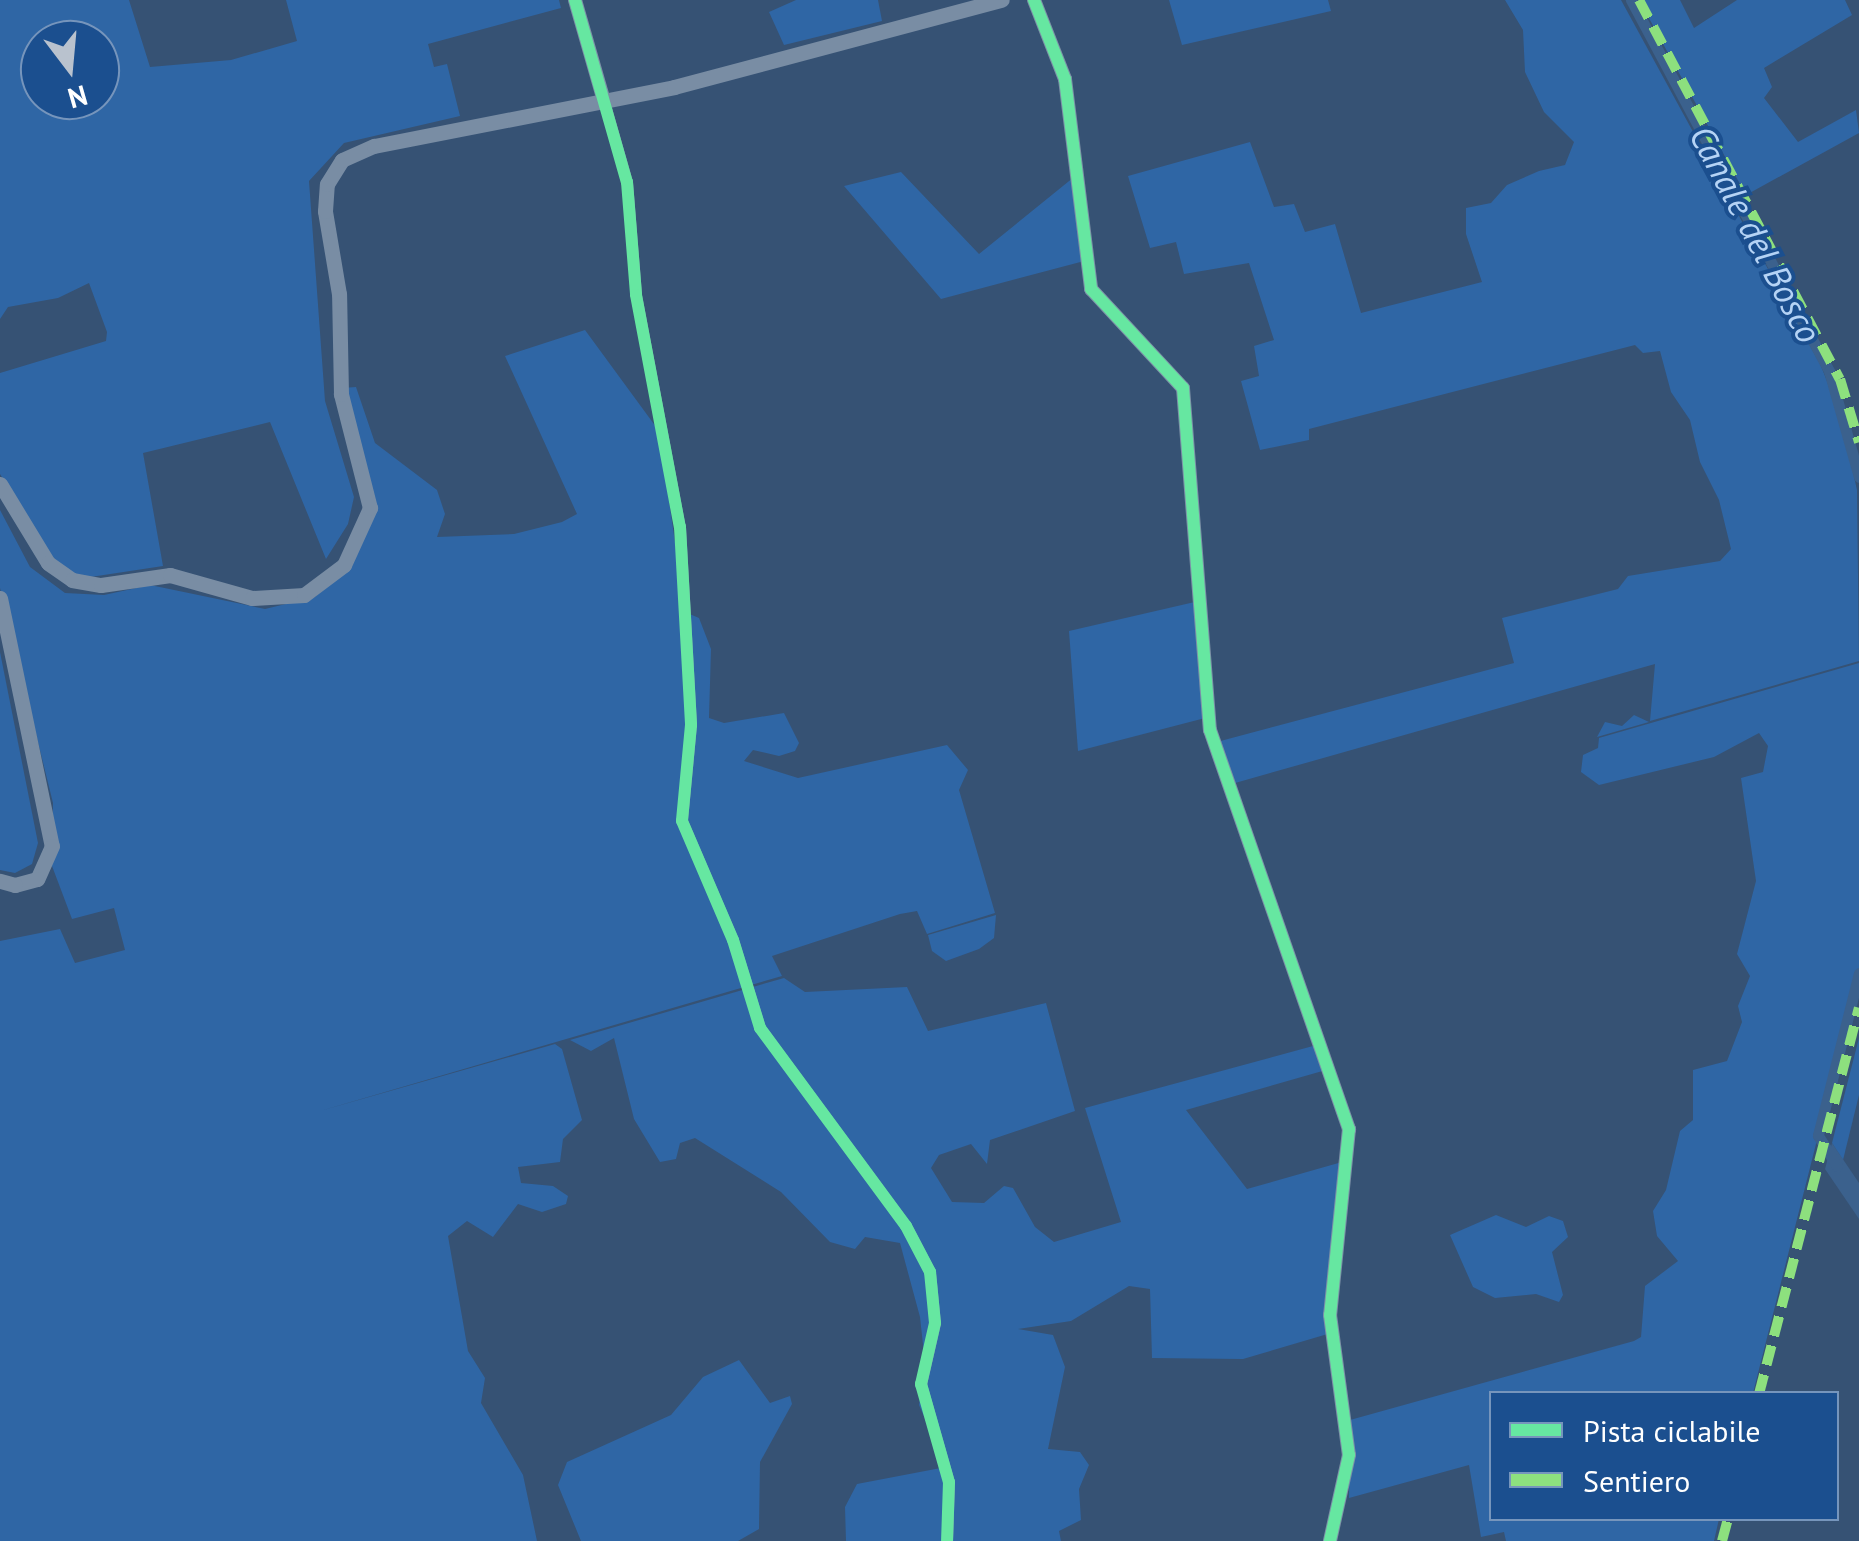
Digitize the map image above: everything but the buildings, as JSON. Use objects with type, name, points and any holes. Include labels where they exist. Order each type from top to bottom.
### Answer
[{"type":"main road","points":[[0,484],[48,563],[72,580],[101,584],[170,575],[279,601],[318,588],[352,552],[370,508],[338,370],[339,294],[325,211],[332,172],[360,150],[604,101],[1002,0]]},
{"type":"main road","points":[[0,598],[52,846],[37,879],[16,885],[0,881]]},
{"type":"street","points":[[575,0],[628,182],[636,295],[680,526],[691,726],[682,820],[739,955],[760,1028],[856,1166],[906,1226],[930,1272],[935,1324],[920,1384],[950,1482],[947,1541]]},
{"type":"street","points":[[1034,0],[1064,79],[1090,289],[1182,388],[1210,730],[1349,1129],[1330,1316],[1348,1454],[1330,1541]]},
{"type":"shaded area","points":[[0,0],[129,0],[150,67],[231,60],[297,41],[286,0],[559,0],[561,8],[428,44],[434,67],[447,64],[460,116],[344,143],[309,181],[325,401],[354,497],[348,524],[326,559],[270,422],[143,453],[163,566],[84,578],[60,571],[0,474],[0,373],[106,341],[107,332],[89,283],[58,298],[8,307],[0,319]]},
{"type":"shaded area","points":[[796,0],[878,0],[882,21],[784,45],[769,12]]},
{"type":"shaded area","points":[[1169,0],[1328,0],[1331,11],[1182,45]]},
{"type":"shaded area","points":[[1505,0],[1621,0],[1821,366],[1840,414],[1857,490],[1859,661],[1650,721],[1655,664],[1228,785],[1213,743],[1514,663],[1502,618],[1618,589],[1628,576],[1720,561],[1731,549],[1719,500],[1700,462],[1690,420],[1671,392],[1660,351],[1643,353],[1635,345],[1309,429],[1309,440],[1260,450],[1241,381],[1259,376],[1254,346],[1274,340],[1249,263],[1184,274],[1176,242],[1150,248],[1128,176],[1250,142],[1274,207],[1294,204],[1305,232],[1335,224],[1361,313],[1482,282],[1466,234],[1466,208],[1491,203],[1507,185],[1565,165],[1574,142],[1544,112],[1525,72],[1523,30]]},
{"type":"shaded area","points":[[1639,0],[1680,0],[1694,28],[1737,0],[1845,0],[1852,15],[1764,68],[1772,87],[1764,98],[1798,142],[1856,110],[1859,133],[1746,195]]},
{"type":"shaded area","points":[[901,172],[979,254],[1079,173],[1088,260],[941,299],[844,186]]},
{"type":"shaded area","points":[[585,330],[659,431],[685,612],[699,618],[711,649],[709,718],[724,723],[784,713],[799,743],[795,751],[779,756],[753,750],[744,761],[798,778],[947,745],[968,770],[959,790],[995,913],[927,934],[917,911],[900,914],[772,956],[782,976],[320,1111],[555,1044],[562,1049],[582,1120],[563,1139],[560,1162],[518,1167],[521,1183],[553,1186],[568,1196],[566,1204],[542,1212],[518,1204],[493,1237],[467,1221],[448,1236],[468,1351],[485,1378],[481,1403],[523,1475],[537,1541],[0,1541],[0,941],[60,929],[75,963],[125,950],[114,908],[72,919],[52,866],[53,803],[0,588],[0,510],[30,567],[65,593],[104,595],[150,585],[265,609],[315,597],[337,577],[374,497],[342,388],[356,387],[375,443],[437,490],[445,514],[437,537],[514,534],[562,522],[577,514],[505,356]]},
{"type":"shaded area","points":[[1199,601],[1209,717],[1078,751],[1069,631]]},
{"type":"shaded area","points":[[0,652],[38,843],[32,864],[15,873],[0,870]]},
{"type":"shaded area","points":[[1859,663],[1859,974],[1754,1391],[1489,1391],[1489,1521],[1719,1521],[1714,1541],[1506,1541],[1504,1532],[1481,1537],[1469,1465],[1349,1498],[1350,1420],[1634,1341],[1641,1337],[1645,1286],[1678,1261],[1657,1236],[1653,1211],[1666,1190],[1680,1131],[1693,1120],[1693,1070],[1727,1061],[1742,1022],[1738,1006],[1750,976],[1737,954],[1756,881],[1741,778],[1763,772],[1768,746],[1759,733],[1714,757],[1599,785],[1581,772],[1583,755],[1598,748],[1599,738]]},
{"type":"shaded area","points":[[1634,715],[1649,722],[1597,737],[1605,722],[1622,726]]},
{"type":"shaded area","points":[[996,915],[994,938],[979,949],[946,961],[932,951],[928,935]]},
{"type":"shaded area","points":[[784,978],[805,992],[907,987],[928,1031],[1046,1003],[1075,1111],[990,1140],[987,1164],[971,1144],[939,1155],[931,1168],[952,1202],[984,1203],[1004,1186],[1013,1188],[1035,1227],[1054,1242],[1121,1222],[1085,1108],[1324,1043],[1333,1068],[1186,1110],[1247,1189],[1349,1160],[1331,1333],[1243,1359],[1152,1358],[1150,1289],[1129,1286],[1071,1321],[1018,1329],[1053,1335],[1065,1367],[1048,1449],[1080,1452],[1089,1465],[1079,1489],[1081,1520],[1059,1531],[1061,1541],[846,1541],[845,1507],[857,1484],[946,1467],[919,1405],[925,1363],[920,1317],[900,1243],[865,1237],[855,1249],[830,1242],[781,1192],[695,1138],[680,1143],[676,1159],[660,1162],[634,1119],[614,1038],[591,1051],[570,1040]]},
{"type":"shaded area","points":[[1859,1038],[1859,1095],[1843,1160],[1832,1143]]},
{"type":"shaded area","points":[[1832,1143],[1859,1183],[1859,1219],[1825,1169]]},
{"type":"shaded area","points":[[1496,1215],[1526,1227],[1549,1216],[1563,1221],[1568,1237],[1552,1252],[1563,1295],[1559,1302],[1536,1294],[1495,1298],[1473,1287],[1450,1235]]},
{"type":"shaded area","points":[[739,1360],[770,1403],[790,1396],[792,1404],[760,1462],[759,1529],[738,1541],[581,1541],[558,1485],[567,1462],[671,1415],[703,1377]]},
{"type":"waterway","name":"Canale del Bosco","points":[[1631,0],[1829,371],[1859,477]]},
{"type":"waterway","name":"Canale del Bosco","points":[[1837,1166],[1818,1135],[1859,973]]},
{"type":"marked path","points":[[1639,0],[1840,379],[1859,442]]},
{"type":"marked path","points":[[1760,1391],[1859,1008]]},
{"type":"marked path","points":[[1722,1541],[1727,1521]]},
{"type":"cycle path","points":[[575,0],[627,182],[636,295],[680,527],[691,725],[682,821],[733,940],[760,1028],[906,1226],[930,1272],[935,1323],[921,1384],[949,1482],[947,1541]]},
{"type":"cycle path","points":[[1034,0],[1065,79],[1091,289],[1183,388],[1210,730],[1349,1129],[1330,1315],[1349,1455],[1330,1541]]}]
